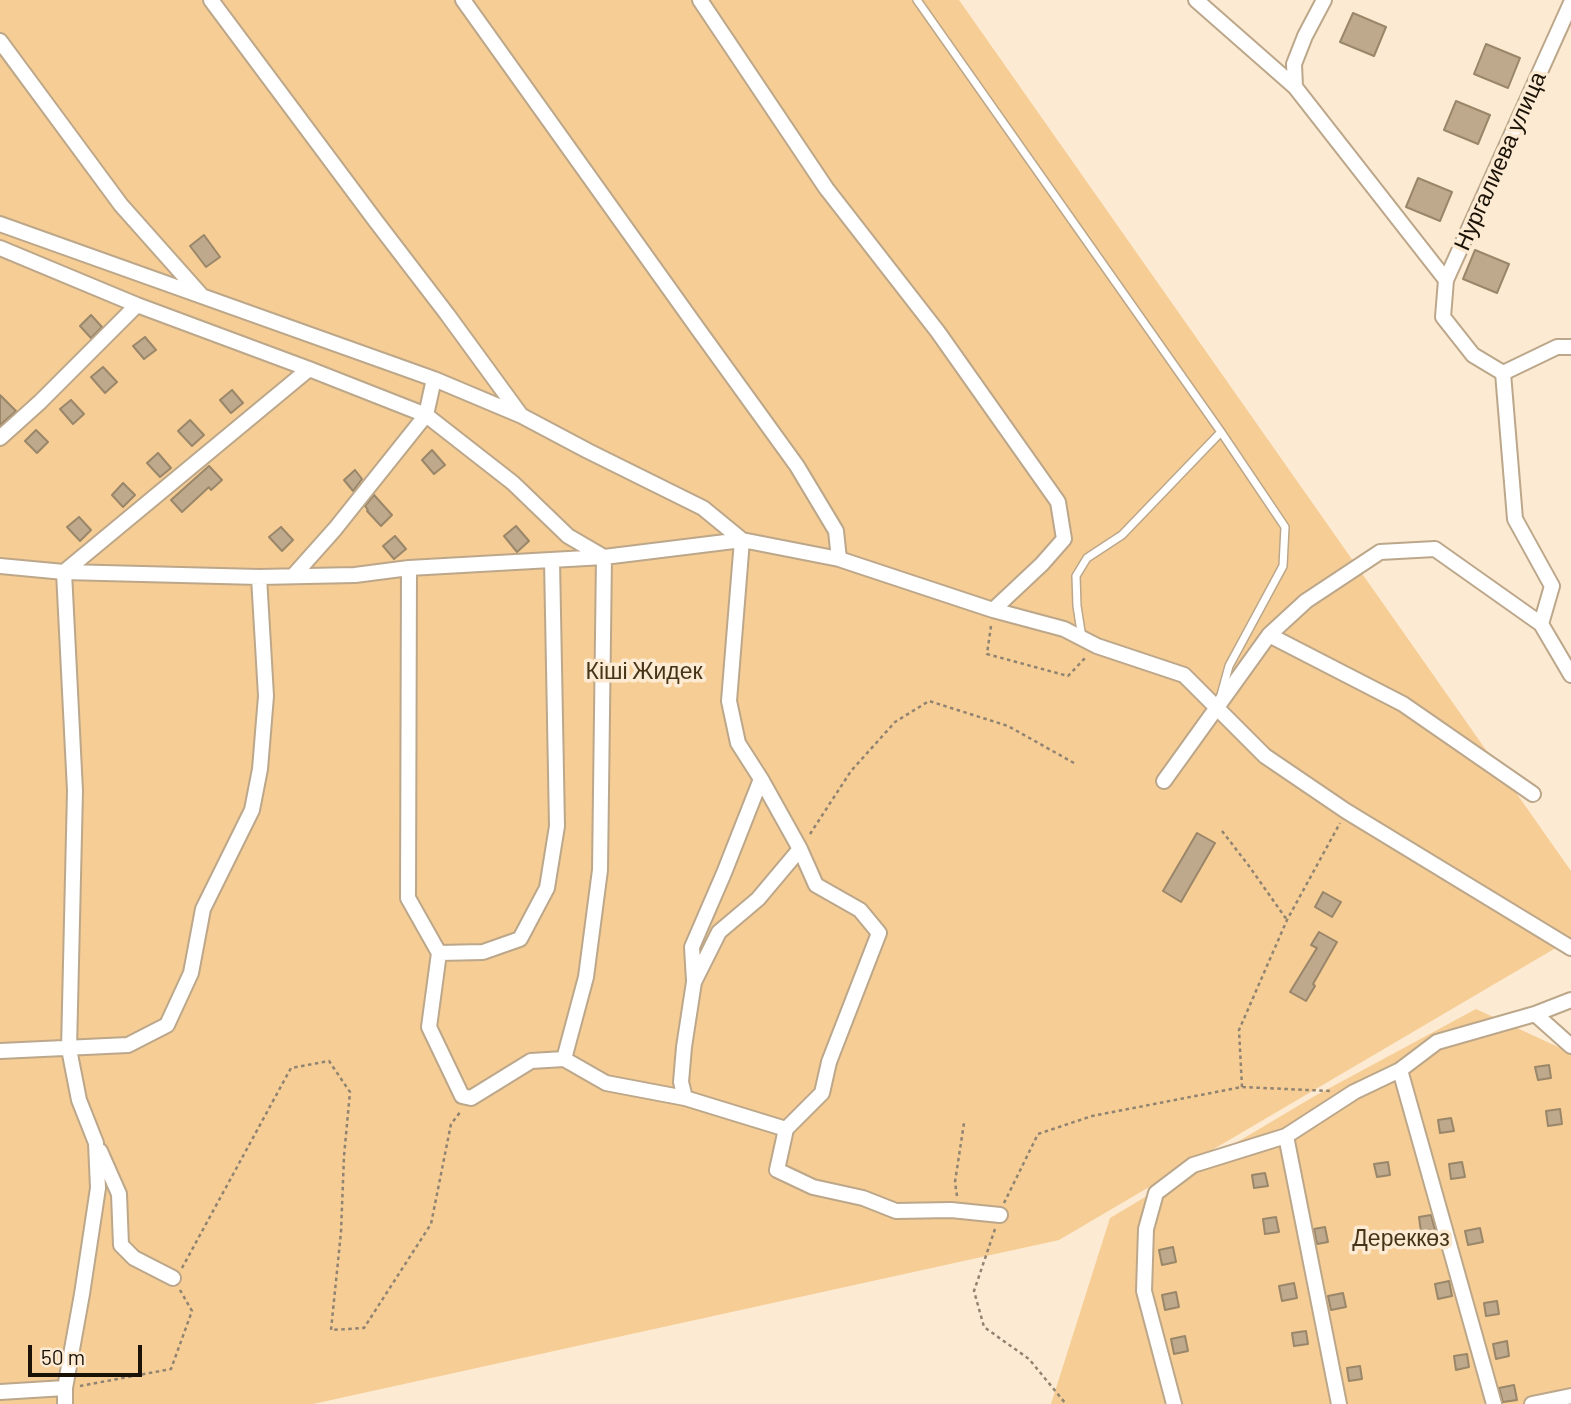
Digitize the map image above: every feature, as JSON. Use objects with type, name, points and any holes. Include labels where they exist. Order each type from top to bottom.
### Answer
[{"type":"street","points":[[211,0],[522,416]]},
{"type":"street","points":[[463,0],[797,466],[836,531],[839,559]]},
{"type":"street","points":[[700,0],[826,188],[938,332],[1058,502],[1064,539],[1042,564],[993,610]]},
{"type":"street","points":[[1196,0],[1295,87],[1446,280]]},
{"type":"street","points":[[1295,87],[1294,64],[1324,0]]},
{"type":"street","name":"Нургалиева улица","points":[[1503,373],[1473,355],[1443,317],[1446,280],[1571,3]]},
{"type":"street","points":[[0,41],[121,205],[202,296]]},
{"type":"street","points":[[0,224],[433,379],[522,416],[703,508],[742,540]]},
{"type":"street","points":[[0,248],[137,304],[426,415],[513,483],[568,536],[604,557]]},
{"type":"street","points":[[0,438],[137,304]]},
{"type":"street","points":[[1541,624],[1552,586],[1515,519],[1503,373],[1557,347],[1571,347]]},
{"type":"street","points":[[64,572],[309,369]]},
{"type":"street","points":[[294,575],[335,529],[426,415],[433,379]]},
{"type":"street","points":[[742,540],[729,701],[738,743],[800,849],[816,885],[859,910],[879,933],[829,1062],[822,1093],[786,1129],[777,1170],[813,1187],[863,1198],[896,1211],[959,1211],[1000,1215]]},
{"type":"street","points":[[0,566],[64,572],[259,577],[355,575],[409,568],[604,557],[742,540],[839,559],[993,610],[1064,629],[1097,646],[1184,675],[1265,756],[1346,811],[1571,948]]},
{"type":"street","points":[[1164,781],[1269,635],[1306,601],[1380,552],[1434,549],[1541,624],[1571,675]]},
{"type":"street","points":[[564,1059],[586,977],[600,870],[604,557]]},
{"type":"street","points":[[439,953],[483,952],[520,939],[547,888],[557,826],[552,560]]},
{"type":"street","points":[[409,568],[408,898],[439,953],[429,1027],[462,1096],[471,1097],[531,1061],[564,1059],[606,1083],[685,1098],[786,1129]]},
{"type":"street","points":[[64,572],[75,791],[69,1049],[79,1100],[119,1194],[121,1245],[134,1258],[173,1279]]},
{"type":"street","points":[[0,1051],[128,1045],[167,1025],[191,973],[203,909],[252,810],[260,769],[266,696],[259,577]]},
{"type":"street","points":[[1269,635],[1403,704],[1532,794]]},
{"type":"street","points":[[685,1098],[681,1082],[694,982],[692,947],[761,779]]},
{"type":"street","points":[[694,982],[719,932],[758,898],[800,849]]},
{"type":"street","points":[[1174,1404],[1144,1291],[1146,1229],[1156,1192],[1193,1165],[1286,1136],[1354,1092],[1400,1070],[1437,1042],[1535,1014],[1571,1000]]},
{"type":"street","points":[[1535,1014],[1571,1046]]},
{"type":"street","points":[[1400,1070],[1494,1404]]},
{"type":"street","points":[[1286,1136],[1339,1404]]},
{"type":"street","points":[[65,1404],[65,1388],[98,1188],[96,1143]]},
{"type":"street","points":[[0,1392],[65,1388]]},
{"type":"street","points":[[1532,1404],[1571,1396]]},
{"type":"lane","points":[[917,0],[1285,527],[1283,566],[1230,666],[1216,709]]},
{"type":"lane","points":[[1082,638],[1076,576],[1087,558],[1122,535],[1221,432]]},
{"type":"path","points":[[993,610],[987,654],[1068,676],[1097,646]]},
{"type":"path","points":[[800,849],[851,771],[895,722],[929,701],[1008,726],[1074,763]]},
{"type":"path","points":[[1242,1087],[1239,1030],[1287,920],[1346,811]]},
{"type":"path","points":[[1222,831],[1287,920]]},
{"type":"path","points":[[65,1388],[172,1369],[192,1311],[173,1279],[184,1266],[291,1068],[329,1061],[350,1092],[341,1232],[331,1331],[364,1328],[431,1224],[451,1124],[471,1097]]},
{"type":"path","points":[[1066,1404],[1029,1359],[984,1327],[974,1291],[1004,1203],[1038,1134],[1093,1116],[1242,1087],[1329,1091]]},
{"type":"path","points":[[959,1211],[955,1182],[964,1123]]},
{"type":"green space","name":"Кіші Жидек","points":[[0,0],[959,0],[1571,871],[1571,939],[1059,1240],[313,1404],[0,1404]]},
{"type":"green space","name":"Дереккөз","points":[[1476,1009],[1571,1053],[1571,1404],[1051,1404],[1110,1218],[1313,1097]]},
{"type":"building","points":[[1353,13],[1386,27],[1374,56],[1340,42]]},
{"type":"building","points":[[1486,44],[1520,58],[1508,88],[1474,74]]},
{"type":"building","points":[[1456,101],[1490,115],[1478,144],[1444,130]]},
{"type":"building","points":[[1418,178],[1452,192],[1440,221],[1406,207]]},
{"type":"building","points":[[204,235],[220,257],[206,267],[190,246]]},
{"type":"building","points":[[1475,250],[1509,264],[1497,293],[1463,279]]},
{"type":"building","points":[[91,315],[102,327],[91,338],[80,326]]},
{"type":"building","points":[[145,337],[156,350],[144,359],[133,346]]},
{"type":"building","points":[[103,367],[117,382],[105,393],[91,377]]},
{"type":"building","points":[[232,390],[243,403],[231,413],[220,400]]},
{"type":"building","points":[[0,395],[16,411],[0,425]]},
{"type":"building","points":[[71,400],[84,414],[73,424],[60,409]]},
{"type":"building","points":[[190,420],[204,435],[192,446],[178,431]]},
{"type":"building","points":[[36,430],[48,442],[37,453],[25,441]]},
{"type":"building","points":[[432,450],[445,465],[434,474],[422,460]]},
{"type":"building","points":[[158,453],[171,468],[160,477],[147,463]]},
{"type":"building","points":[[209,466],[222,480],[211,490],[209,487],[182,512],[171,500]]},
{"type":"building","points":[[355,470],[362,479],[353,491],[344,480]]},
{"type":"building","points":[[123,483],[135,495],[123,507],[112,495]]},
{"type":"building","points":[[374,495],[392,515],[381,526],[365,506]]},
{"type":"building","points":[[79,517],[91,530],[80,541],[67,527]]},
{"type":"building","points":[[516,526],[529,541],[517,552],[504,536]]},
{"type":"building","points":[[281,527],[293,540],[282,551],[269,537]]},
{"type":"building","points":[[395,536],[406,549],[394,559],[383,546]]},
{"type":"building","points":[[1197,833],[1215,843],[1181,902],[1163,891]]},
{"type":"building","points":[[1323,892],[1341,902],[1332,917],[1315,907]]},
{"type":"building","points":[[1319,932],[1337,942],[1306,1001],[1290,992],[1317,948],[1311,945]]},
{"type":"building","points":[[1549,1065],[1551,1078],[1538,1080],[1535,1067]]},
{"type":"building","points":[[1560,1109],[1562,1124],[1548,1126],[1546,1111]]},
{"type":"building","points":[[1451,1118],[1454,1131],[1440,1133],[1438,1120]]},
{"type":"building","points":[[1388,1162],[1390,1175],[1377,1177],[1374,1164]]},
{"type":"building","points":[[1462,1162],[1465,1177],[1451,1179],[1449,1164]]},
{"type":"building","points":[[1265,1173],[1268,1186],[1254,1188],[1252,1175]]},
{"type":"building","points":[[1431,1215],[1435,1230],[1421,1232],[1419,1217]]},
{"type":"building","points":[[1276,1217],[1279,1232],[1265,1234],[1263,1219]]},
{"type":"building","points":[[1325,1227],[1328,1242],[1317,1244],[1314,1229]]},
{"type":"building","points":[[1480,1228],[1483,1242],[1468,1245],[1465,1231]]},
{"type":"building","points":[[1173,1247],[1176,1262],[1162,1265],[1159,1250]]},
{"type":"building","points":[[1449,1281],[1452,1296],[1438,1299],[1435,1284]]},
{"type":"building","points":[[1294,1283],[1297,1298],[1282,1301],[1279,1286]]},
{"type":"building","points":[[1176,1292],[1179,1307],[1165,1310],[1162,1295]]},
{"type":"building","points":[[1343,1293],[1346,1307],[1331,1310],[1328,1296]]},
{"type":"building","points":[[1497,1301],[1499,1314],[1486,1316],[1484,1303]]},
{"type":"building","points":[[1306,1331],[1308,1344],[1294,1346],[1292,1333]]},
{"type":"building","points":[[1185,1336],[1188,1351],[1174,1354],[1171,1339]]},
{"type":"building","points":[[1507,1341],[1509,1356],[1496,1359],[1493,1344]]},
{"type":"building","points":[[1467,1354],[1469,1367],[1456,1370],[1454,1356]]},
{"type":"building","points":[[1360,1366],[1362,1379],[1349,1381],[1347,1368]]},
{"type":"building","points":[[1514,1385],[1517,1400],[1503,1402],[1499,1388]]}]
